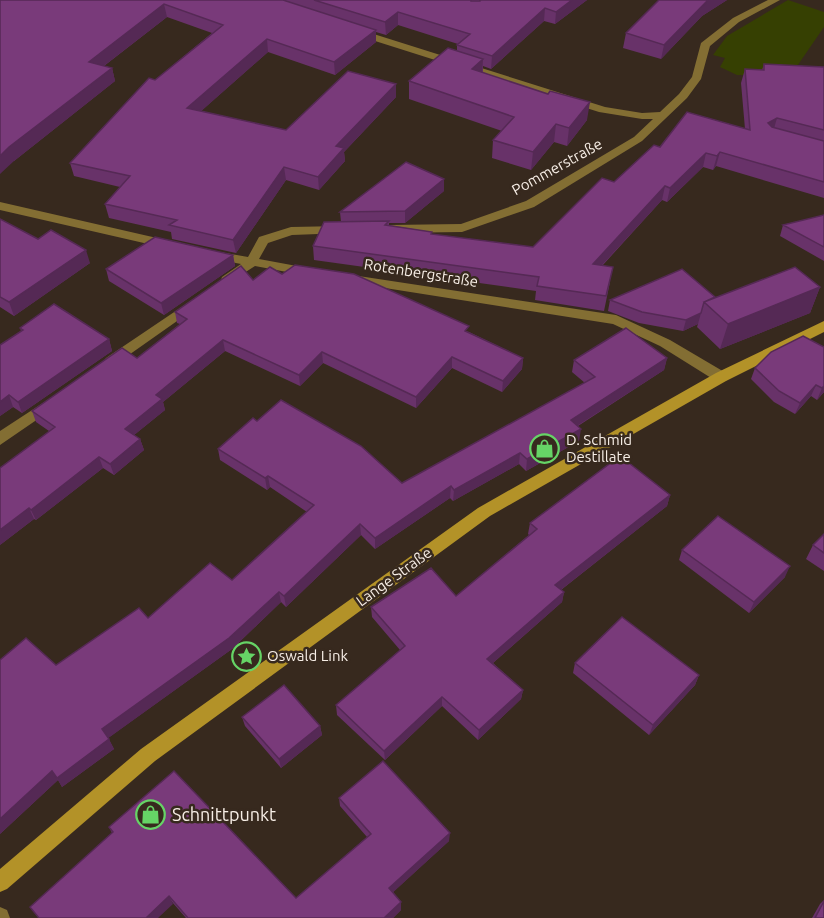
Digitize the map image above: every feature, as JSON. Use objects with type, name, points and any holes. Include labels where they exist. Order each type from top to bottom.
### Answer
[{"type":"main road","name":"Lange Straße","points":[[0,882],[148,755],[484,512],[721,377],[824,326]]},
{"type":"street","name":"Pommerstraße","points":[[373,229],[462,228],[530,204],[638,140],[682,96],[697,77],[705,45],[736,20],[775,0]]},
{"type":"street","points":[[346,28],[603,110],[633,115],[663,115]]},
{"type":"street","points":[[0,206],[183,248]]},
{"type":"street","points":[[97,371],[251,263],[263,240],[291,231],[349,229]]},
{"type":"street","name":"Rotenbergstraße","points":[[206,253],[251,263],[616,320],[665,343],[721,377]]},
{"type":"street","points":[[0,438],[58,398]]},
{"type":"green space","points":[[788,0],[824,12],[824,27],[791,75],[737,75],[720,67],[725,58],[713,55],[727,36]]},
{"type":"building","points":[[0,0],[283,0],[376,30],[334,62],[267,39],[187,108],[286,130],[348,71],[396,84],[336,146],[344,148],[318,177],[284,167],[233,240],[169,225],[177,220],[105,204],[130,176],[70,163],[149,78],[155,80],[223,25],[164,4],[89,62],[112,68],[0,156]]},
{"type":"building","points":[[314,0],[572,0],[556,12],[545,8],[492,56],[457,45],[470,34],[398,12],[385,22]]},
{"type":"building","points":[[659,0],[708,0],[664,45],[626,33]]},
{"type":"building","points":[[448,48],[483,59],[472,69],[548,94],[550,91],[590,102],[569,128],[556,124],[533,152],[493,140],[514,117],[409,81]]},
{"type":"building","points":[[764,64],[824,67],[824,130],[777,118],[768,123],[772,127],[824,141],[824,182],[720,152],[717,156],[706,153],[670,188],[665,186],[593,264],[613,267],[606,296],[537,286],[539,277],[313,246],[324,222],[389,221],[385,225],[432,232],[431,234],[533,247],[602,178],[614,182],[654,145],[660,147],[687,112],[750,130],[745,69],[764,70]]},
{"type":"building","points":[[406,162],[444,179],[405,211],[340,212]]},
{"type":"building","points":[[824,215],[824,247],[783,225]]},
{"type":"building","points":[[0,219],[38,239],[51,230],[86,250],[9,302],[0,297]]},
{"type":"building","points":[[155,237],[233,255],[161,303],[106,269]]},
{"type":"building","points":[[295,265],[354,274],[469,326],[465,331],[523,358],[503,381],[452,357],[416,397],[322,352],[299,375],[223,340],[156,395],[162,399],[125,429],[140,439],[110,464],[99,457],[31,510],[29,508],[0,530],[0,468],[55,427],[32,411],[122,348],[137,358],[187,319],[175,312],[241,266],[253,280],[270,267],[282,274]]},
{"type":"building","points":[[795,267],[820,287],[728,324],[704,302]]},
{"type":"building","points":[[682,269],[715,297],[704,302],[701,313],[686,320],[642,312],[610,300]]},
{"type":"building","points":[[54,304],[109,339],[18,402],[9,395],[0,402],[0,345],[23,330],[20,328]]},
{"type":"building","points":[[626,328],[667,358],[571,420],[581,429],[527,459],[520,453],[454,490],[451,486],[375,538],[360,524],[284,596],[279,592],[229,638],[102,729],[109,739],[57,778],[52,771],[0,819],[0,660],[26,638],[56,665],[139,608],[148,618],[210,563],[232,580],[314,505],[268,476],[265,478],[218,449],[253,418],[257,421],[281,400],[361,446],[402,483],[595,377],[574,360]]},
{"type":"building","points":[[803,336],[824,347],[824,386],[822,388],[816,385],[800,403],[779,391],[755,368],[771,352]]},
{"type":"building","points":[[620,456],[670,495],[555,585],[564,592],[487,659],[523,690],[479,730],[442,697],[384,751],[336,705],[405,646],[371,607],[431,568],[456,596],[537,529],[530,523]]},
{"type":"building","points":[[718,516],[790,566],[754,602],[682,550]]},
{"type":"building","points":[[824,534],[824,553],[813,545]]},
{"type":"building","points":[[622,617],[699,675],[653,725],[575,663]]},
{"type":"building","points":[[284,685],[320,726],[279,759],[242,717]]},
{"type":"building","points":[[383,761],[450,833],[389,888],[401,902],[384,918],[188,918],[169,896],[146,918],[39,918],[30,907],[113,832],[109,827],[174,771],[296,898],[371,834],[339,798]]},
{"type":"building","points":[[824,901],[824,918],[815,918]]},
{"type":"place","name":"D. Schmid Destillate","points":[[545,449]]},
{"type":"place","name":"Oswald Link","points":[[246,656]]},
{"type":"place","name":"Schnittpunkt","points":[[151,815]]}]
